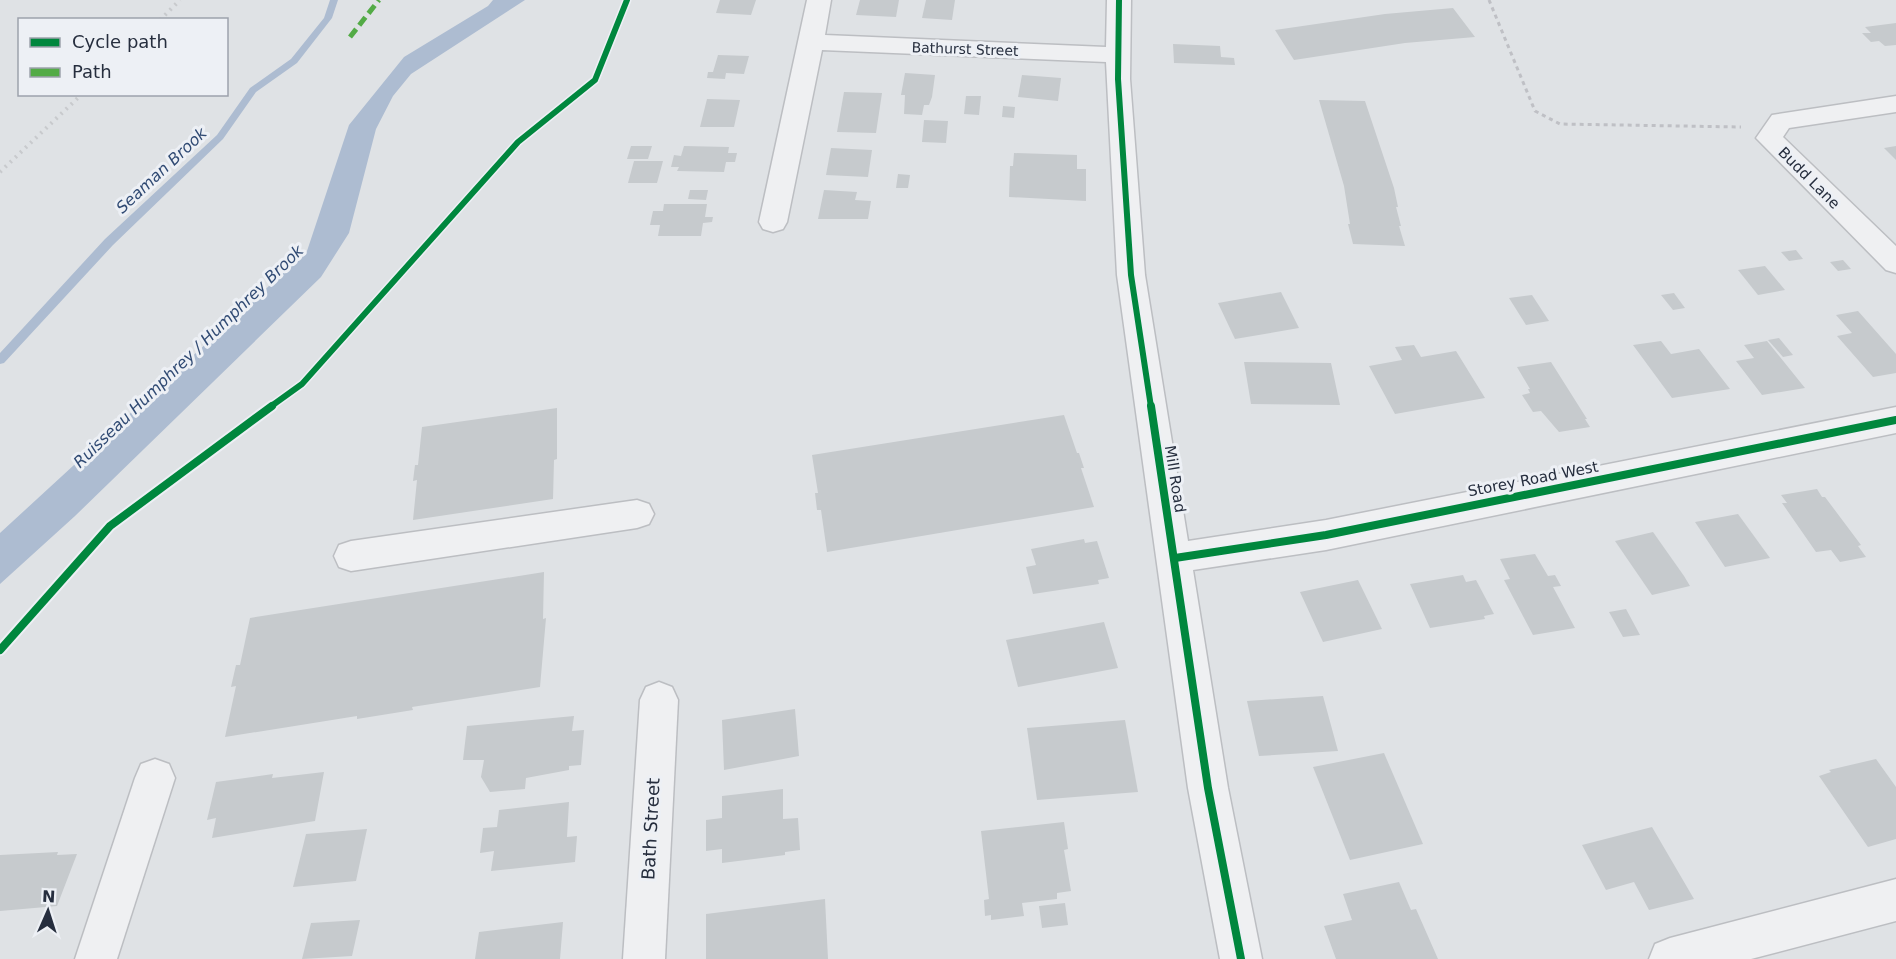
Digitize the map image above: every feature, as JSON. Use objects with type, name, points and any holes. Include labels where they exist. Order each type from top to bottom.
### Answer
[{"type":"street","points":[[773,222],[819,0]]},
{"type":"street","name":"Mill Road","points":[[1119,0],[1117,55],[1131,275],[1146,389],[1175,558],[1208,788],[1241,959]]},
{"type":"street","name":"Bathurst Street","points":[[812,42],[1117,55]]},
{"type":"street","name":"Budd Lane","points":[[1896,104],[1781,122],[1769,138],[1896,263]]},
{"type":"street","name":"Storey Road West","points":[[1175,558],[1326,535],[1896,420]]},
{"type":"street","points":[[351,556],[637,514]]},
{"type":"street","name":"Bath Street","points":[[644,959],[659,700]]},
{"type":"street","points":[[96,959],[155,778]]},
{"type":"street","points":[[1670,959],[1896,900]]},
{"type":"path","points":[[1489,0],[1535,111],[1560,124],[1718,126],[1775,130]]},
{"type":"water","points":[[493,0],[525,0],[411,74],[393,96],[376,129],[349,233],[321,277],[75,516],[0,584],[0,533],[307,251],[349,125],[404,57],[488,6]]},
{"type":"building","points":[[720,0],[756,0],[751,15],[716,13]]},
{"type":"building","points":[[860,0],[899,0],[896,17],[856,15]]},
{"type":"building","points":[[926,0],[955,0],[952,20],[922,18]]},
{"type":"building","points":[[1453,8],[1475,37],[1405,43],[1294,60],[1275,30],[1385,14]]},
{"type":"building","points":[[1896,23],[1896,45],[1885,46],[1879,41],[1871,42],[1862,33],[1871,33],[1865,27]]},
{"type":"building","points":[[1173,44],[1220,46],[1221,57],[1234,58],[1235,65],[1174,63]]},
{"type":"building","points":[[718,55],[749,56],[744,74],[726,73],[725,79],[707,78],[708,72],[713,72]]},
{"type":"building","points":[[905,73],[935,75],[932,97],[929,105],[924,105],[922,115],[904,114],[905,95],[901,95]]},
{"type":"building","points":[[1022,75],[1061,78],[1058,101],[1018,97]]},
{"type":"building","points":[[844,92],[882,93],[876,133],[837,132]]},
{"type":"building","points":[[966,96],[981,96],[979,115],[964,114]]},
{"type":"building","points":[[707,99],[740,100],[734,127],[700,127]]},
{"type":"building","points":[[1319,100],[1365,101],[1394,188],[1401,226],[1399,226],[1405,246],[1353,244],[1348,224],[1350,224],[1344,186]]},
{"type":"building","points":[[1003,106],[1015,107],[1014,118],[1002,117]]},
{"type":"building","points":[[924,120],[948,121],[946,143],[922,142]]},
{"type":"building","points":[[631,146],[652,146],[648,159],[627,159]]},
{"type":"building","points":[[684,146],[729,147],[728,153],[737,153],[735,162],[726,162],[724,172],[677,171],[679,167],[671,167],[674,155],[681,156]]},
{"type":"building","points":[[1896,146],[1896,160],[1884,148]]},
{"type":"building","points":[[831,148],[872,150],[868,177],[826,175]]},
{"type":"building","points":[[1014,153],[1077,155],[1077,169],[1086,169],[1086,201],[1009,197],[1010,166],[1013,166]]},
{"type":"building","points":[[634,161],[663,161],[657,183],[628,183]]},
{"type":"building","points":[[898,174],[910,175],[908,188],[896,188]]},
{"type":"building","points":[[690,190],[708,190],[706,200],[688,199]]},
{"type":"building","points":[[824,190],[857,192],[855,200],[871,201],[868,219],[818,219]]},
{"type":"building","points":[[664,204],[707,204],[705,217],[713,217],[712,222],[703,223],[701,236],[658,236],[660,225],[650,225],[653,211],[663,211]]},
{"type":"building","points":[[1796,250],[1803,259],[1789,261],[1781,252]]},
{"type":"building","points":[[1843,260],[1851,269],[1838,271],[1830,262]]},
{"type":"building","points":[[1765,266],[1785,290],[1758,295],[1738,270]]},
{"type":"building","points":[[1281,292],[1299,328],[1235,339],[1218,303]]},
{"type":"building","points":[[1674,293],[1685,308],[1673,310],[1661,295]]},
{"type":"building","points":[[1532,295],[1549,321],[1526,325],[1509,298]]},
{"type":"building","points":[[1858,311],[1896,354],[1896,373],[1873,377],[1837,336],[1852,333],[1836,315]]},
{"type":"building","points":[[1779,338],[1793,355],[1783,357],[1768,340]]},
{"type":"building","points":[[1661,341],[1671,354],[1699,349],[1730,389],[1672,398],[1633,345]]},
{"type":"building","points":[[1767,341],[1805,388],[1762,395],[1736,361],[1754,358],[1744,345]]},
{"type":"building","points":[[1414,345],[1421,357],[1456,351],[1485,398],[1395,414],[1369,366],[1402,360],[1395,347]]},
{"type":"building","points":[[1244,362],[1331,363],[1340,405],[1251,404]]},
{"type":"building","points":[[1551,362],[1590,427],[1559,432],[1541,411],[1533,412],[1522,395],[1530,393],[1528,389],[1530,389],[1517,367]]},
{"type":"building","points":[[557,408],[557,459],[554,460],[553,499],[413,520],[417,480],[413,481],[415,465],[418,465],[422,427]]},
{"type":"building","points":[[1064,415],[1084,468],[1081,468],[1094,507],[827,552],[821,510],[817,510],[815,493],[818,493],[812,455]]},
{"type":"building","points":[[1817,489],[1861,545],[1858,546],[1866,557],[1840,562],[1831,550],[1816,552],[1782,503],[1787,503],[1781,495]]},
{"type":"building","points":[[1738,514],[1770,558],[1725,567],[1695,522]]},
{"type":"building","points":[[1653,532],[1690,586],[1652,595],[1615,541]]},
{"type":"building","points":[[1084,539],[1085,543],[1097,541],[1109,578],[1098,580],[1099,584],[1033,594],[1026,567],[1036,565],[1031,549]]},
{"type":"building","points":[[1535,554],[1548,576],[1555,575],[1561,586],[1553,587],[1575,628],[1533,635],[1504,580],[1510,579],[1500,559]]},
{"type":"building","points":[[544,572],[543,619],[546,618],[540,687],[412,707],[413,710],[357,719],[357,716],[225,737],[236,686],[231,687],[236,665],[240,665],[250,618]]},
{"type":"building","points":[[1463,575],[1466,582],[1476,580],[1494,614],[1484,616],[1485,619],[1430,628],[1410,584]]},
{"type":"building","points":[[1358,580],[1382,629],[1323,642],[1300,592]]},
{"type":"building","points":[[1626,609],[1640,635],[1623,637],[1609,612]]},
{"type":"building","points":[[1104,622],[1118,668],[1018,687],[1006,640]]},
{"type":"building","points":[[1323,696],[1338,751],[1259,756],[1247,701]]},
{"type":"building","points":[[795,709],[799,756],[724,770],[722,720]]},
{"type":"building","points":[[574,716],[572,731],[584,730],[581,765],[569,766],[569,770],[526,778],[525,789],[490,792],[481,777],[484,760],[463,760],[467,726]]},
{"type":"building","points":[[1125,720],[1138,792],[1037,800],[1027,728]]},
{"type":"building","points":[[1384,753],[1423,844],[1350,860],[1313,767]]},
{"type":"building","points":[[1876,759],[1896,787],[1896,839],[1868,847],[1819,776],[1831,772],[1829,770]]},
{"type":"building","points":[[324,772],[315,821],[212,838],[216,818],[207,820],[216,782],[273,774],[272,778]]},
{"type":"building","points":[[783,789],[783,819],[798,818],[800,850],[785,852],[785,855],[722,863],[722,849],[706,851],[706,820],[722,818],[722,796]]},
{"type":"building","points":[[569,802],[567,837],[577,836],[575,862],[491,871],[494,851],[480,853],[483,828],[497,827],[499,810]]},
{"type":"building","points":[[1064,822],[1068,849],[1064,850],[1071,891],[1057,893],[1057,899],[1022,903],[1024,916],[991,920],[991,915],[985,916],[984,900],[989,899],[981,831]]},
{"type":"building","points":[[1652,827],[1694,899],[1649,910],[1634,882],[1606,890],[1582,845]]},
{"type":"building","points":[[367,829],[356,881],[293,887],[306,834]]},
{"type":"building","points":[[58,852],[57,855],[77,854],[57,906],[0,911],[0,855]]},
{"type":"building","points":[[1399,882],[1411,910],[1416,909],[1438,959],[1336,959],[1324,926],[1352,920],[1343,894]]},
{"type":"building","points":[[825,899],[828,959],[706,959],[706,914]]},
{"type":"building","points":[[1065,903],[1068,925],[1042,928],[1039,906]]},
{"type":"building","points":[[360,920],[352,956],[302,959],[311,923]]},
{"type":"building","points":[[563,922],[560,959],[475,959],[479,932]]},
{"type":"waterway","name":"Seaman Brook","points":[[0,360],[109,242],[220,137],[253,90],[294,61],[328,18],[334,0]]},
{"type":"railway","points":[[162,18],[180,0]]},
{"type":"railway","points":[[0,172],[80,96]]},
{"type":"marked path","points":[[350,37],[379,0]]},
{"type":"cycle path","points":[[0,650],[110,526],[302,384],[518,142],[595,80],[627,0]]},
{"type":"cycle path","points":[[1119,0],[1118,79],[1131,275],[1208,788],[1241,959]]},
{"type":"cycle path","points":[[1175,558],[1326,535],[1896,420]]},
{"type":"water label","name":"Ruisseau Humphrey / Humphrey Brook","points":[[188,356]]}]
